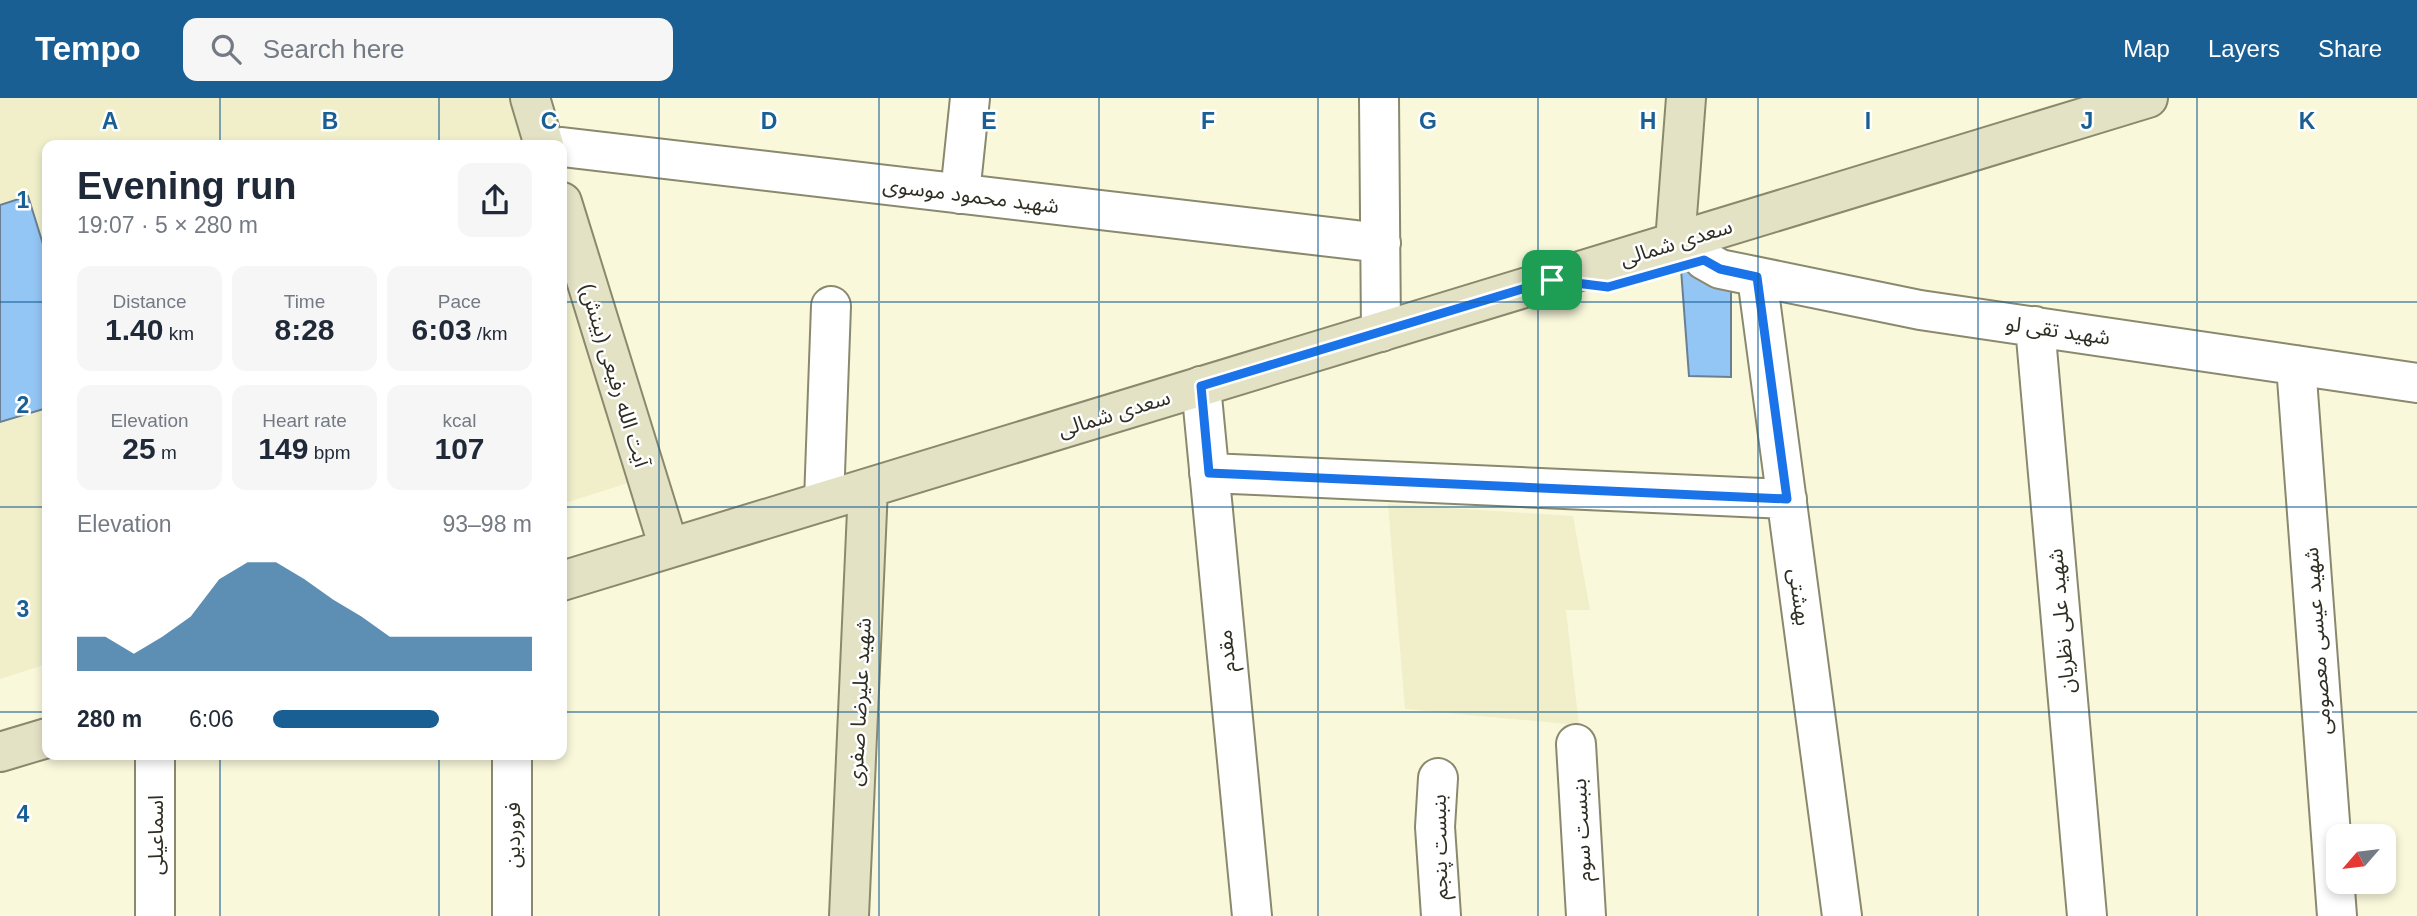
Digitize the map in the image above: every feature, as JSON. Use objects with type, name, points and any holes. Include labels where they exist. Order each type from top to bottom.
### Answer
[{"type":"main road","points":[[530,98],[543,140]]},
{"type":"main road","points":[[1686,98],[1690,251]]},
{"type":"main road","name":"سعدی شمالی","points":[[567,579],[1552,280],[1690,251],[1896,175],[2148,98]]},
{"type":"main road","name":"آیت الله رفیعی (بینش)","points":[[567,218],[669,548]]},
{"type":"main road","name":"شهید علیرضا صفری","points":[[849,916],[868,488]]},
{"type":"main road","points":[[0,752],[42,739]]},
{"type":"street","points":[[960,194],[970,98]]},
{"type":"street","points":[[1379,98],[1381,332]]},
{"type":"street","name":"شهید محمود موسوی","points":[[567,148],[1381,243]]},
{"type":"street","name":"شهید تقی لو","points":[[1690,251],[1720,269],[1920,310],[2417,383]]},
{"type":"street","name":"بهشتی","points":[[1757,277],[1842,916]]},
{"type":"street","points":[[824,501],[831,306]]},
{"type":"street","name":"شهید علی نظریان","points":[[2035,326],[2087,916]]},
{"type":"street","name":"شهید عیسی معصومی","points":[[2296,365],[2337,916]]},
{"type":"street","name":"مقدم","points":[[1201,386],[1252,916]]},
{"type":"street","points":[[1209,473],[1787,499]]},
{"type":"street","name":"بنبست سوم","points":[[1576,744],[1586,916]]},
{"type":"street","name":"اسماعیلی","points":[[155,760],[155,916]]},
{"type":"street","name":"فروردین","points":[[512,760],[512,916]]},
{"type":"street","name":"بنبست پنجم","points":[[1437,778],[1436,827],[1441,916]]},
{"type":"shaded area","points":[[0,98],[511,98],[524,140],[42,140],[42,666],[0,679]]},
{"type":"shaded area","points":[[567,275],[631,482],[567,502]]},
{"type":"shaded area","points":[[1388,504],[1573,516],[1590,610],[1566,610],[1579,725],[1405,709]]},
{"type":"building","points":[[28,196],[42,241],[42,409],[0,422],[0,205]]},
{"type":"building","points":[[1681,269],[1731,283],[1731,377],[1689,376]]},
{"type":"route","points":[[1704,260],[1720,269],[1757,277],[1787,499],[1209,473],[1201,386],[1552,280],[1608,287],[1704,260]]}]
